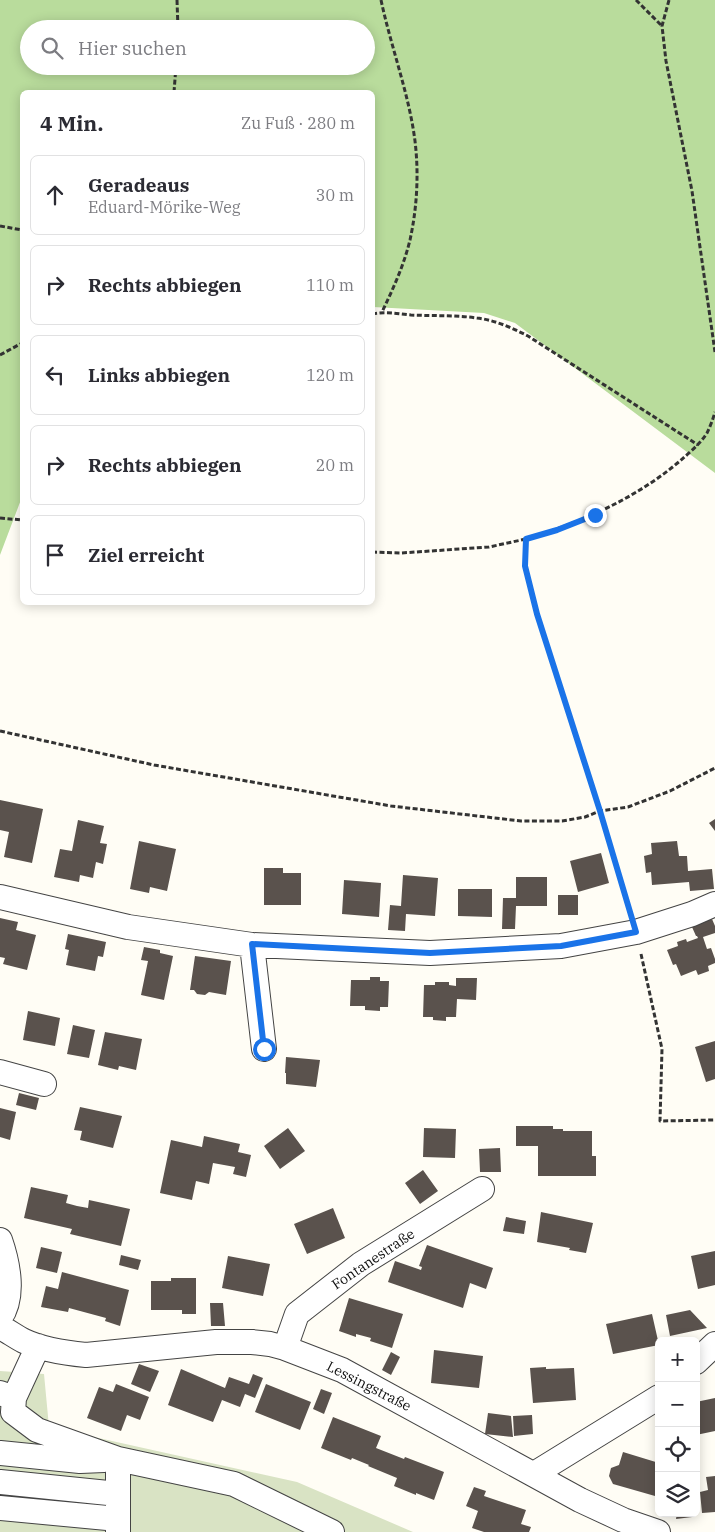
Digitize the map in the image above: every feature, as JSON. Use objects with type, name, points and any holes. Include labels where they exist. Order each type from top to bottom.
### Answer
[{"type":"street","points":[[0,897],[128,926],[252,944],[430,953],[561,946],[636,932],[692,914],[715,904]]},
{"type":"street","points":[[252,944],[264,1049]]},
{"type":"street","points":[[0,1072],[44,1084]]},
{"type":"street","name":"Fontanestraße","points":[[284,1348],[297,1314],[361,1264],[482,1189]]},
{"type":"street","points":[[0,1240],[8,1271],[8,1292],[7,1303],[0,1318]]},
{"type":"street","name":"Lessingstraße","points":[[0,1326],[24,1341],[69,1354],[86,1355],[216,1342],[252,1342],[284,1348],[342,1370],[534,1474],[623,1526],[658,1532]]},
{"type":"street","points":[[700,1358],[715,1344]]},
{"type":"street","points":[[38,1346],[7,1404],[37,1430],[118,1459],[234,1484],[332,1532]]},
{"type":"street","points":[[534,1474],[655,1400]]},
{"type":"street","points":[[0,1453],[80,1461],[118,1459]]},
{"type":"street","points":[[0,1508],[118,1525],[118,1459]]},
{"type":"street","points":[[0,1482],[118,1494]]},
{"type":"path","points":[[177,0],[178,20]]},
{"type":"path","points":[[381,0],[408,105],[418,166],[410,241],[382,312]]},
{"type":"path","points":[[636,0],[662,26]]},
{"type":"path","points":[[669,0],[662,26],[666,61],[692,191],[715,352]]},
{"type":"path","points":[[174,90],[175,75]]},
{"type":"path","points":[[0,226],[20,230]]},
{"type":"path","points":[[375,313],[382,312],[478,318],[497,322],[515,329],[698,445]]},
{"type":"path","points":[[0,355],[20,345]]},
{"type":"path","points":[[375,552],[401,553],[480,548],[526,539],[557,530],[595,515],[640,491],[664,475],[698,445],[707,433],[715,412]]},
{"type":"path","points":[[0,518],[20,520]]},
{"type":"path","points":[[526,539],[525,566],[537,614],[600,811],[636,932],[662,1049],[660,1121],[715,1120]]},
{"type":"path","points":[[0,731],[154,765],[391,806],[521,821],[562,821],[585,817],[600,811],[628,807],[670,791],[715,768]]},
{"type":"green space","points":[[0,0],[715,0],[715,473],[515,323],[484,313],[375,307],[375,90],[20,90],[20,502],[0,555]]},
{"type":"green space","points":[[0,1371],[44,1374],[49,1427],[297,1482],[413,1532],[0,1532]]},
{"type":"building","points":[[0,800],[43,809],[32,863],[4,857],[9,832],[0,830]]},
{"type":"building","points":[[715,819],[715,831],[709,823]]},
{"type":"building","points":[[78,820],[104,826],[100,843],[107,844],[103,864],[96,862],[93,878],[80,875],[79,882],[54,877],[60,849],[72,851]]},
{"type":"building","points":[[139,841],[176,849],[167,891],[150,887],[149,893],[130,889]]},
{"type":"building","points":[[677,841],[679,856],[687,856],[688,871],[712,869],[714,889],[690,891],[689,882],[652,885],[651,872],[646,873],[644,856],[652,854],[651,843]]},
{"type":"building","points":[[601,853],[609,883],[578,892],[570,861]]},
{"type":"building","points":[[264,868],[283,868],[283,873],[301,873],[301,905],[264,905]]},
{"type":"building","points":[[403,875],[438,878],[435,916],[406,914],[405,931],[388,930],[390,905],[401,906]]},
{"type":"building","points":[[516,877],[547,877],[547,906],[516,906],[515,929],[502,929],[503,898],[516,898]]},
{"type":"building","points":[[344,880],[381,883],[379,917],[342,914]]},
{"type":"building","points":[[458,889],[492,889],[492,917],[458,916]]},
{"type":"building","points":[[558,895],[578,895],[578,915],[558,915]]},
{"type":"building","points":[[0,918],[18,922],[16,930],[36,935],[27,970],[3,964],[5,958],[0,957]]},
{"type":"building","points":[[712,919],[715,933],[703,937],[707,949],[711,948],[715,963],[708,966],[709,971],[698,975],[696,970],[681,976],[676,964],[673,965],[667,950],[678,946],[677,942],[686,939],[687,942],[698,938],[692,927]]},
{"type":"building","points":[[68,934],[106,942],[103,957],[98,956],[95,971],[66,965],[69,950],[65,949]]},
{"type":"building","points":[[144,947],[160,950],[160,953],[173,956],[164,1000],[141,995],[148,961],[141,960]]},
{"type":"building","points":[[195,956],[231,961],[226,995],[209,992],[205,995],[197,994],[194,990],[190,990]]},
{"type":"building","points":[[370,977],[380,977],[380,981],[389,981],[388,1007],[380,1007],[380,1011],[365,1010],[365,1006],[350,1006],[351,980],[370,980]]},
{"type":"building","points":[[456,978],[477,978],[476,1000],[457,999],[456,1017],[446,1017],[446,1021],[433,1020],[433,1017],[423,1017],[424,985],[435,985],[435,982],[449,982],[449,985],[456,986]]},
{"type":"building","points":[[28,1011],[60,1018],[55,1046],[23,1040]]},
{"type":"building","points":[[73,1025],[95,1030],[89,1058],[67,1054]]},
{"type":"building","points":[[105,1032],[142,1039],[136,1070],[119,1066],[118,1070],[98,1065]]},
{"type":"building","points":[[715,1041],[715,1079],[706,1082],[695,1047]]},
{"type":"building","points":[[286,1057],[320,1060],[316,1087],[286,1084]]},
{"type":"building","points":[[19,1093],[39,1098],[36,1110],[16,1105]]},
{"type":"building","points":[[80,1107],[122,1116],[113,1148],[80,1140],[82,1131],[74,1130]]},
{"type":"building","points":[[0,1108],[16,1112],[10,1140],[0,1137]]},
{"type":"building","points":[[516,1126],[553,1126],[553,1129],[563,1129],[563,1131],[592,1131],[592,1156],[596,1156],[596,1176],[538,1176],[538,1146],[516,1146]]},
{"type":"building","points":[[288,1128],[305,1151],[280,1169],[264,1146]]},
{"type":"building","points":[[424,1128],[456,1129],[455,1158],[423,1157]]},
{"type":"building","points":[[204,1136],[240,1144],[238,1152],[251,1155],[246,1177],[233,1174],[235,1167],[213,1163],[209,1184],[196,1181],[192,1200],[160,1193],[171,1140],[202,1147]]},
{"type":"building","points":[[500,1148],[501,1172],[480,1172],[479,1149]]},
{"type":"building","points":[[423,1170],[438,1191],[420,1204],[405,1183]]},
{"type":"building","points":[[31,1187],[68,1195],[66,1203],[77,1206],[88,1208],[89,1200],[130,1209],[121,1246],[70,1234],[72,1229],[24,1218]]},
{"type":"building","points":[[333,1208],[345,1238],[307,1254],[294,1224]]},
{"type":"building","points":[[541,1212],[593,1223],[586,1253],[537,1242]]},
{"type":"building","points":[[506,1217],[526,1221],[524,1234],[503,1231]]},
{"type":"building","points":[[427,1245],[493,1268],[486,1289],[470,1283],[463,1308],[388,1282],[395,1261],[421,1270],[422,1267],[419,1266]]},
{"type":"building","points":[[41,1247],[62,1252],[57,1273],[36,1268]]},
{"type":"building","points":[[715,1251],[715,1285],[698,1289],[691,1256]]},
{"type":"building","points":[[121,1255],[141,1260],[138,1270],[119,1265]]},
{"type":"building","points":[[228,1256],[270,1264],[263,1296],[222,1288]]},
{"type":"building","points":[[62,1272],[129,1290],[120,1326],[105,1321],[106,1318],[69,1308],[68,1312],[41,1307],[46,1286],[58,1289]]},
{"type":"building","points":[[171,1278],[196,1278],[196,1314],[182,1314],[182,1310],[151,1310],[151,1281],[171,1281]]},
{"type":"building","points":[[349,1298],[403,1314],[392,1348],[370,1341],[371,1338],[356,1334],[356,1337],[339,1331]]},
{"type":"building","points":[[210,1303],[223,1303],[225,1326],[211,1326]]},
{"type":"building","points":[[690,1310],[707,1328],[670,1336],[666,1315]]},
{"type":"building","points":[[652,1314],[657,1337],[655,1337],[655,1346],[613,1354],[606,1324]]},
{"type":"building","points":[[434,1350],[483,1356],[479,1388],[431,1383]]},
{"type":"building","points":[[391,1352],[400,1357],[391,1375],[382,1370]]},
{"type":"building","points":[[139,1364],[159,1371],[150,1392],[131,1384]]},
{"type":"building","points":[[546,1367],[546,1369],[574,1368],[576,1400],[533,1403],[530,1368]]},
{"type":"building","points":[[181,1369],[225,1388],[229,1377],[249,1384],[253,1374],[263,1378],[255,1398],[245,1394],[240,1407],[222,1400],[213,1422],[168,1405]]},
{"type":"building","points":[[116,1384],[149,1397],[140,1420],[127,1415],[121,1431],[87,1418],[99,1387],[113,1392]]},
{"type":"building","points":[[266,1384],[311,1402],[300,1430],[255,1412]]},
{"type":"building","points":[[321,1389],[332,1393],[324,1414],[313,1409]]},
{"type":"building","points":[[715,1398],[715,1431],[700,1434],[700,1401]]},
{"type":"building","points":[[488,1413],[511,1416],[513,1437],[485,1434]]},
{"type":"building","points":[[532,1415],[533,1434],[514,1436],[513,1416]]},
{"type":"building","points":[[333,1417],[381,1436],[376,1448],[444,1472],[434,1500],[394,1486],[397,1478],[369,1465],[321,1448]]},
{"type":"building","points":[[623,1452],[655,1462],[655,1496],[613,1484],[609,1476],[611,1468],[619,1465]]},
{"type":"building","points":[[715,1476],[715,1512],[702,1513],[700,1492],[708,1490],[706,1477]]},
{"type":"building","points":[[474,1487],[486,1491],[484,1496],[526,1510],[521,1524],[531,1527],[529,1532],[484,1532],[472,1528],[478,1511],[466,1506]]},
{"type":"building","points":[[676,1517],[692,1517],[676,1519]]},
{"type":"route","points":[[264,1049],[252,944],[430,953],[561,946],[636,932],[600,811],[537,614],[525,566],[526,539],[557,530],[595,515]]}]
